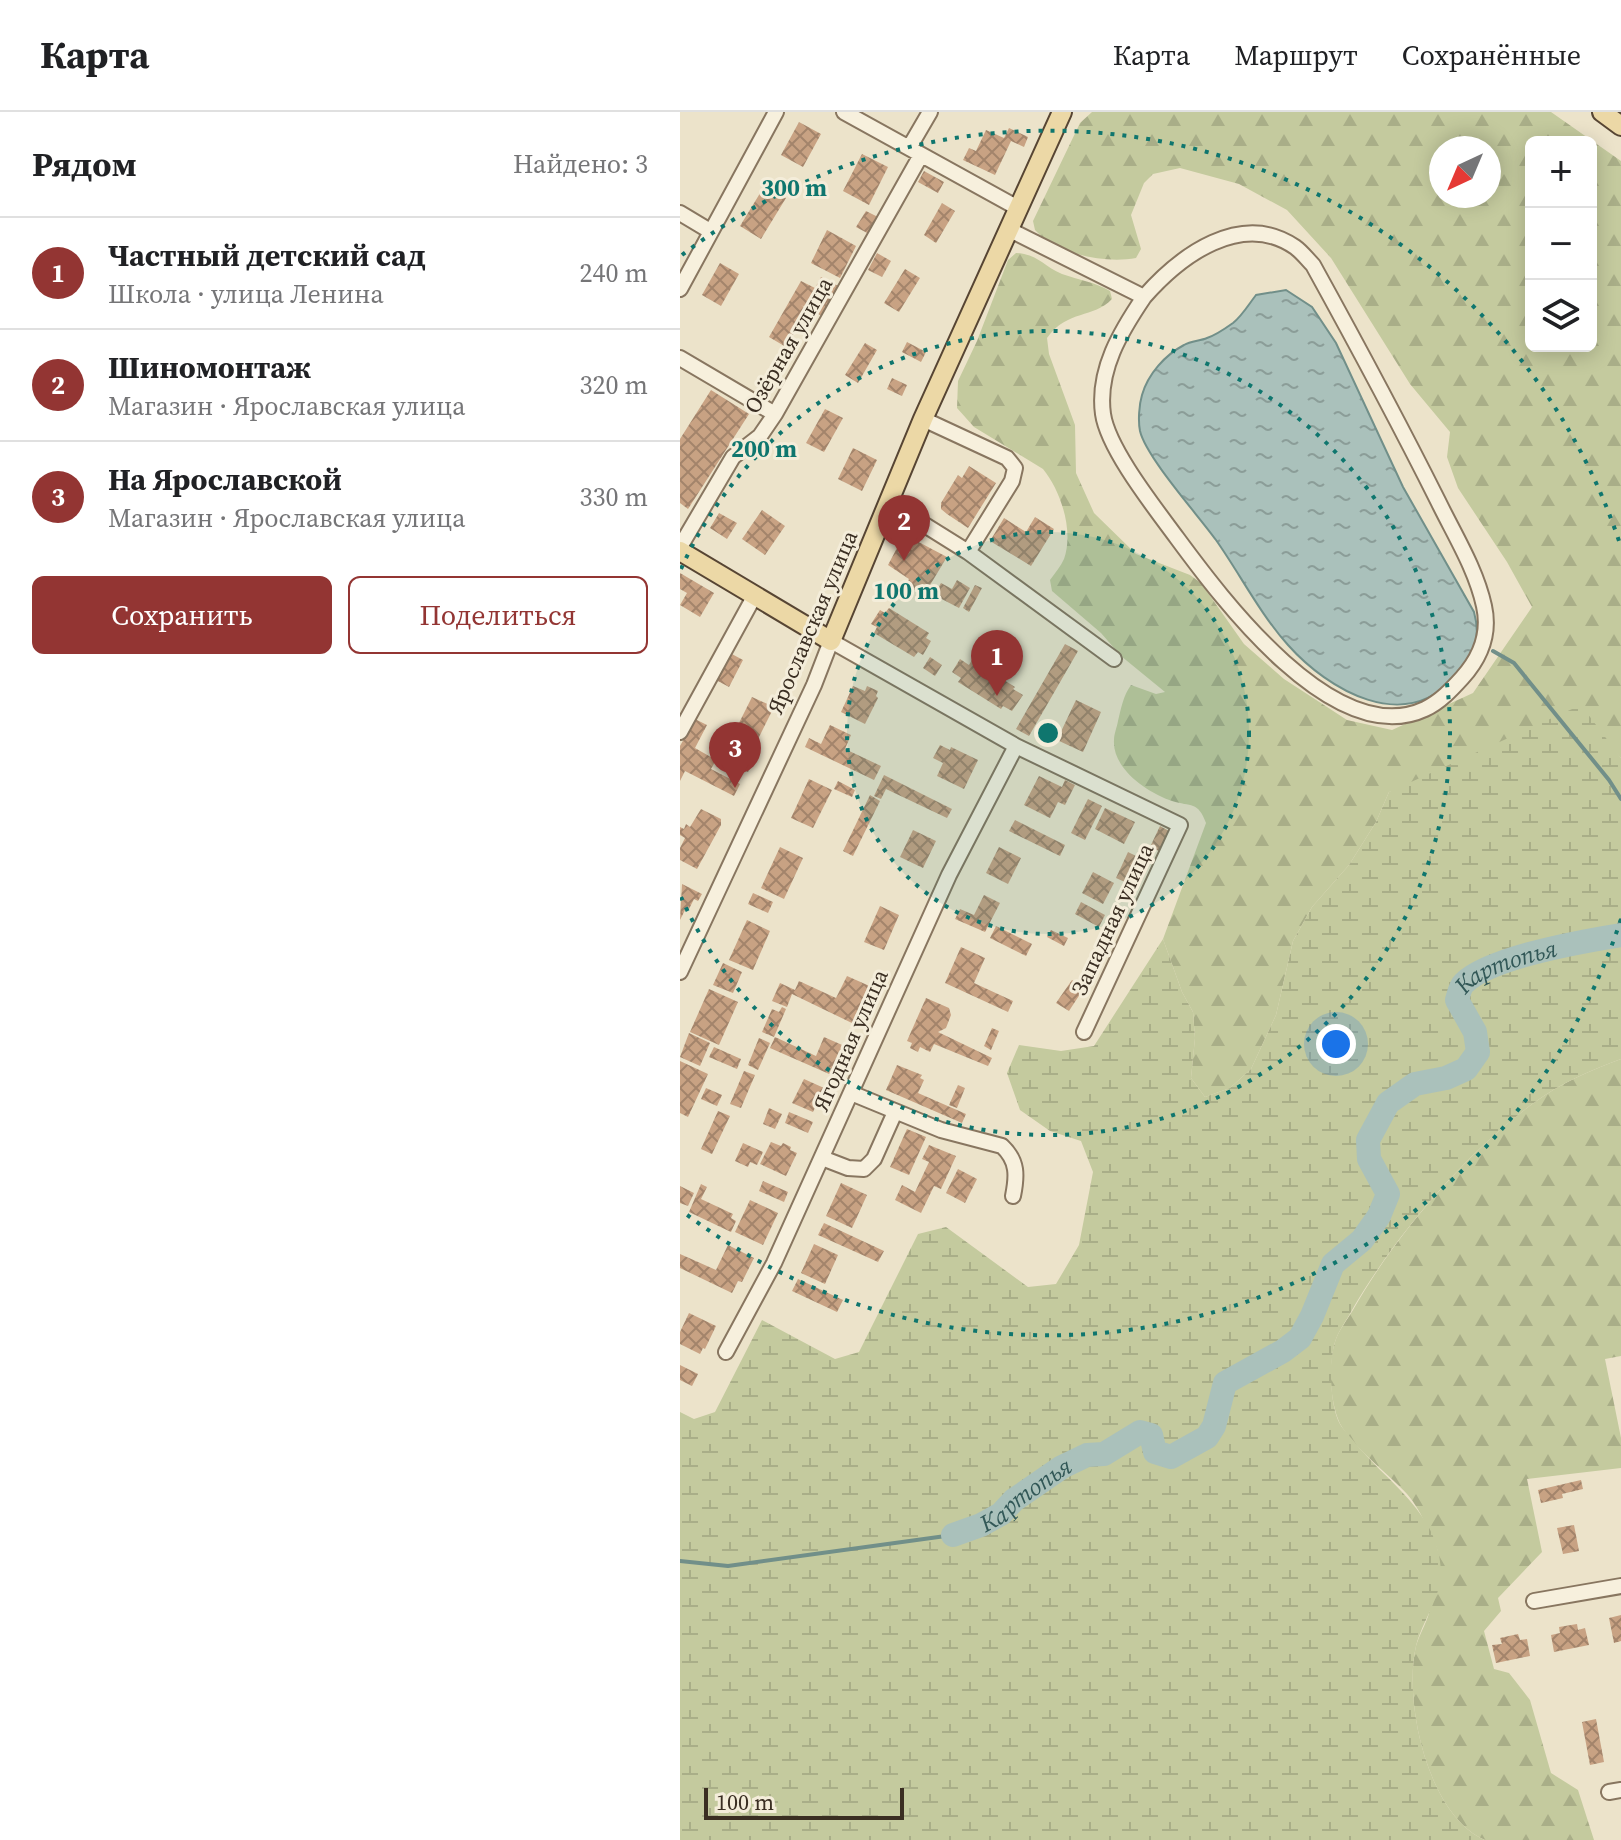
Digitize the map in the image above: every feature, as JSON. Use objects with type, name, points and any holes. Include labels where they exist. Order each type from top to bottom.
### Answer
[{"type":"main road","name":"Ярославская улица","points":[[831,641],[923,419],[1062,112]]},
{"type":"main road","points":[[1602,112],[1621,126]]},
{"type":"main road","points":[[680,549],[831,641]]},
{"type":"street","points":[[680,289],[776,112]]},
{"type":"street","points":[[844,112],[1018,208]]},
{"type":"street","name":"Озёрная улица","points":[[680,549],[733,457],[760,436],[775,414],[915,151],[930,112]]},
{"type":"street","points":[[680,213],[710,231]]},
{"type":"street","points":[[1008,229],[1144,297]]},
{"type":"street","points":[[1238,234],[1268,236],[1295,247],[1313,265],[1400,425],[1477,581],[1487,627],[1485,640],[1466,674],[1439,701],[1424,710],[1387,716],[1343,703],[1322,690],[1270,652],[1166,523],[1123,460],[1103,416],[1102,386],[1109,362],[1120,334],[1144,297],[1179,263],[1217,240],[1238,234]]},
{"type":"street","points":[[680,358],[775,414]]},
{"type":"street","points":[[923,419],[1007,458],[1015,468],[1012,481],[968,552]]},
{"type":"street","points":[[888,502],[968,552],[1114,659]]},
{"type":"street","points":[[680,732],[755,595]]},
{"type":"street","points":[[831,641],[1016,746]]},
{"type":"street","name":"Ярославская улица","points":[[680,972],[814,685],[831,641]]},
{"type":"street","name":"Западная улица","points":[[1016,746],[1180,825],[1084,1032]]},
{"type":"street","name":"Ягодная улица","points":[[726,1352],[762,1286],[822,1158],[949,875],[1016,746]]},
{"type":"street","points":[[851,1093],[941,1130],[1002,1146],[1014,1160],[1016,1169],[1013,1196]]},
{"type":"street","points":[[822,1158],[848,1168],[864,1169],[874,1159],[895,1112]]},
{"type":"street","points":[[1534,1601],[1621,1586]]},
{"type":"green space","points":[[1092,112],[1551,112],[1585,136],[1525,136],[1525,352],[1597,352],[1597,144],[1621,161],[1621,758],[1608,744],[1389,792],[1376,822],[1349,865],[1312,907],[1293,941],[1276,1015],[1251,1069],[1230,1088],[1205,1097],[1191,1078],[1195,1038],[1193,1012],[1182,992],[1163,939],[1206,823],[1197,808],[1172,801],[1143,786],[1125,770],[1115,751],[1115,733],[1131,685],[1156,694],[1165,692],[1121,656],[1101,633],[1052,591],[1050,580],[1064,559],[1067,536],[1060,500],[1043,469],[974,427],[957,408],[958,381],[1008,260],[1016,253],[1030,256],[1055,271],[1110,291],[1112,299],[1105,305],[1063,322],[1047,338],[1049,354],[1075,425],[1076,473],[1094,513],[1136,554],[1190,575],[1201,583],[1244,644],[1284,679],[1347,720],[1392,730],[1473,693],[1532,607],[1507,562],[1458,488],[1447,457],[1450,432],[1410,384],[1331,258],[1287,210],[1239,184],[1180,168],[1153,174],[1144,183],[1131,215],[1141,249],[1136,258],[1110,260],[1068,251],[1044,238],[1035,230],[1033,221],[1080,123]]},
{"type":"green space","points":[[1581,705],[1621,758],[1621,1059],[1545,1095],[1483,1146],[1433,1197],[1369,1282],[1338,1334],[1332,1360],[1332,1392],[1339,1423],[1422,1516],[1438,1551],[1440,1581],[1416,1646],[1413,1669],[1417,1726],[1424,1755],[1448,1807],[1465,1827],[1485,1840],[680,1840],[680,1412],[694,1419],[715,1412],[762,1320],[835,1359],[859,1352],[918,1234],[946,1227],[1028,1287],[1056,1284],[1079,1245],[1093,1172],[1081,1141],[1050,1131],[1020,1110],[1007,1073],[1019,1045],[1061,1051],[1094,1046],[1163,939],[1182,992],[1193,1012],[1195,1038],[1191,1078],[1205,1097],[1230,1088],[1251,1069],[1276,1015],[1293,941],[1312,907],[1349,865],[1376,822],[1389,792]]},
{"type":"green space","points":[[1621,1059],[1621,1356],[1605,1359],[1621,1438],[1621,1468],[1527,1479],[1542,1552],[1498,1598],[1501,1611],[1484,1631],[1494,1669],[1509,1673],[1530,1700],[1551,1773],[1578,1790],[1594,1840],[1485,1840],[1465,1827],[1448,1807],[1424,1755],[1417,1726],[1413,1669],[1416,1646],[1434,1592],[1437,1547],[1410,1498],[1359,1448],[1338,1419],[1332,1391],[1333,1351],[1340,1330],[1389,1254],[1458,1170],[1509,1122],[1545,1095]]},
{"type":"water","points":[[1286,290],[1312,307],[1336,343],[1403,487],[1474,612],[1476,640],[1466,662],[1434,694],[1413,703],[1390,704],[1368,700],[1345,690],[1305,662],[1268,620],[1216,540],[1152,455],[1140,431],[1142,395],[1148,380],[1164,360],[1184,345],[1210,337],[1230,325],[1256,295]]},
{"type":"building","points":[[799,122],[821,134],[803,167],[781,155]]},
{"type":"building","points":[[1009,128],[1028,137],[1024,147],[1011,141],[995,175],[963,160],[969,148],[976,151],[986,130],[1004,138]]},
{"type":"building","points":[[862,154],[888,167],[869,205],[843,191]]},
{"type":"building","points":[[924,171],[944,182],[938,193],[918,182]]},
{"type":"building","points":[[765,185],[786,198],[761,239],[740,226]]},
{"type":"building","points":[[942,203],[955,211],[936,243],[924,235]]},
{"type":"building","points":[[866,211],[878,217],[869,234],[856,227]]},
{"type":"building","points":[[827,230],[856,246],[840,278],[811,263]]},
{"type":"building","points":[[877,253],[891,261],[882,277],[868,270]]},
{"type":"building","points":[[720,263],[739,274],[721,306],[702,295]]},
{"type":"building","points":[[905,269],[920,278],[899,312],[884,303]]},
{"type":"building","points":[[821,277],[840,287],[824,317],[801,305],[808,310],[786,347],[769,337],[801,281],[815,288]]},
{"type":"building","points":[[907,342],[926,352],[921,362],[902,352]]},
{"type":"building","points":[[865,343],[877,350],[858,383],[845,375]]},
{"type":"building","points":[[892,378],[907,385],[902,396],[887,389]]},
{"type":"building","points":[[711,390],[749,414],[688,509],[680,503],[680,439]]},
{"type":"building","points":[[825,409],[843,418],[824,452],[806,443]]},
{"type":"building","points":[[853,448],[877,460],[862,491],[838,479]]},
{"type":"building","points":[[969,466],[996,483],[968,528],[941,509],[941,503],[958,475],[962,478]]},
{"type":"building","points":[[762,510],[785,526],[765,555],[742,539]]},
{"type":"building","points":[[719,513],[737,523],[727,539],[710,528]]},
{"type":"building","points":[[1035,517],[1054,529],[1031,566],[990,541],[1004,518],[1026,532]]},
{"type":"building","points":[[911,538],[947,557],[924,595],[906,585],[909,579],[888,565],[897,548],[904,552]]},
{"type":"building","points":[[680,573],[714,593],[700,617],[680,605],[687,593],[680,589]]},
{"type":"building","points":[[957,580],[970,588],[959,608],[934,595],[941,583],[952,589]]},
{"type":"building","points":[[975,585],[982,588],[969,612],[963,608]]},
{"type":"building","points":[[889,608],[929,633],[926,638],[931,641],[923,655],[918,652],[914,657],[874,633],[877,627],[871,624],[880,610],[885,613]]},
{"type":"building","points":[[1065,644],[1078,651],[1029,736],[1016,729]]},
{"type":"building","points":[[730,653],[743,660],[729,687],[716,680]]},
{"type":"building","points":[[930,657],[942,665],[935,676],[923,668]]},
{"type":"building","points":[[960,659],[969,665],[972,660],[1023,695],[1012,711],[1003,706],[1001,709],[958,682],[961,678],[952,672]]},
{"type":"building","points":[[853,686],[865,691],[867,686],[878,691],[878,698],[865,724],[841,712]]},
{"type":"building","points":[[752,697],[774,707],[756,743],[734,733]]},
{"type":"building","points":[[1076,700],[1101,712],[1083,752],[1057,740]]},
{"type":"building","points":[[695,719],[707,725],[695,748],[716,760],[711,769],[740,784],[734,796],[685,771],[680,781],[680,746]]},
{"type":"building","points":[[830,725],[851,735],[845,749],[881,766],[874,780],[805,747],[809,738],[821,744]]},
{"type":"building","points":[[734,742],[757,754],[748,772],[725,761]]},
{"type":"building","points":[[940,745],[978,760],[964,789],[937,776],[943,763],[933,758]]},
{"type":"building","points":[[884,775],[952,809],[947,818],[886,789],[881,799],[874,796]]},
{"type":"building","points":[[1039,776],[1062,787],[1065,780],[1075,785],[1065,805],[1058,802],[1050,818],[1024,805]]},
{"type":"building","points":[[809,779],[832,790],[813,828],[791,818]]},
{"type":"building","points":[[838,781],[855,790],[852,797],[834,789]]},
{"type":"building","points":[[870,795],[880,801],[853,856],[843,851]]},
{"type":"building","points":[[1088,799],[1102,806],[1085,840],[1071,833]]},
{"type":"building","points":[[1105,808],[1135,822],[1124,844],[1095,829]]},
{"type":"building","points":[[701,809],[721,819],[721,825],[697,869],[680,860],[680,848],[685,838],[680,835],[680,827],[684,829],[686,824],[690,827]]},
{"type":"building","points":[[1015,820],[1065,845],[1060,856],[1009,831]]},
{"type":"building","points":[[1160,826],[1169,831],[1159,851],[1150,847]]},
{"type":"building","points":[[913,830],[936,841],[923,868],[900,857]]},
{"type":"building","points":[[780,847],[803,858],[784,899],[761,888]]},
{"type":"building","points":[[999,847],[1021,858],[1008,884],[986,873]]},
{"type":"building","points":[[1128,852],[1150,863],[1138,888],[1116,878]]},
{"type":"building","points":[[1093,872],[1114,883],[1103,904],[1082,893]]},
{"type":"building","points":[[682,884],[702,894],[698,901],[694,899],[689,909],[686,908],[680,920]]},
{"type":"building","points":[[753,893],[773,902],[768,913],[748,904]]},
{"type":"building","points":[[984,895],[1000,903],[985,932],[955,919],[960,909],[974,915]]},
{"type":"building","points":[[1081,902],[1105,915],[1099,927],[1075,914]]},
{"type":"building","points":[[880,906],[899,915],[884,950],[864,942]]},
{"type":"building","points":[[747,920],[770,931],[753,970],[729,960]]},
{"type":"building","points":[[996,926],[1032,944],[1026,956],[990,938]]},
{"type":"building","points":[[1051,930],[1068,938],[1064,946],[1047,937]]},
{"type":"building","points":[[961,947],[985,958],[974,983],[1013,1001],[1008,1012],[945,983]]},
{"type":"building","points":[[723,963],[742,972],[733,993],[713,985]]},
{"type":"building","points":[[847,976],[874,988],[856,1025],[792,994],[787,1007],[772,1001],[780,983],[795,990],[799,981],[836,998]]},
{"type":"building","points":[[1072,980],[1084,988],[1069,1011],[1056,1003]]},
{"type":"building","points":[[709,989],[738,1002],[719,1045],[690,1032]]},
{"type":"building","points":[[926,998],[949,1008],[951,1015],[946,1028],[938,1032],[992,1058],[988,1066],[934,1044],[930,1052],[920,1047],[918,1052],[910,1048],[912,1043],[907,1041]]},
{"type":"building","points":[[782,1007],[786,1009],[774,1037],[762,1032],[772,1009],[779,1012]]},
{"type":"building","points":[[992,1028],[999,1031],[991,1050],[984,1046]]},
{"type":"building","points":[[689,1033],[710,1043],[700,1066],[680,1057]]},
{"type":"building","points":[[775,1037],[816,1056],[824,1037],[849,1048],[836,1077],[770,1048]]},
{"type":"building","points":[[759,1038],[770,1043],[758,1070],[748,1065]]},
{"type":"building","points":[[714,1047],[741,1059],[737,1069],[709,1057]]},
{"type":"building","points":[[680,1061],[708,1074],[688,1117],[680,1113]]},
{"type":"building","points":[[897,1065],[922,1075],[920,1078],[924,1080],[918,1093],[966,1114],[962,1123],[886,1090]]},
{"type":"building","points":[[744,1071],[755,1075],[741,1108],[730,1104]]},
{"type":"building","points":[[804,1079],[824,1088],[813,1112],[792,1103]]},
{"type":"building","points":[[958,1085],[965,1088],[957,1108],[949,1105]]},
{"type":"building","points":[[706,1088],[722,1095],[717,1106],[701,1099]]},
{"type":"building","points":[[769,1108],[782,1114],[775,1129],[763,1124]]},
{"type":"building","points":[[718,1111],[730,1116],[712,1154],[701,1149]]},
{"type":"building","points":[[789,1112],[813,1122],[808,1133],[785,1123]]},
{"type":"building","points":[[907,1129],[926,1137],[909,1175],[890,1167]]},
{"type":"building","points":[[771,1142],[781,1146],[783,1143],[797,1153],[786,1176],[760,1164]]},
{"type":"building","points":[[743,1143],[763,1152],[757,1165],[750,1162],[748,1167],[735,1161]]},
{"type":"building","points":[[929,1145],[956,1156],[941,1189],[934,1186],[921,1213],[895,1200],[902,1185],[915,1192],[929,1162],[922,1159]]},
{"type":"building","points":[[958,1169],[977,1179],[965,1203],[946,1193]]},
{"type":"building","points":[[763,1181],[788,1192],[784,1202],[759,1191]]},
{"type":"building","points":[[841,1183],[867,1195],[852,1228],[826,1216]]},
{"type":"building","points":[[701,1184],[707,1187],[701,1199],[733,1214],[731,1218],[736,1221],[731,1232],[689,1212]]},
{"type":"building","points":[[680,1186],[694,1193],[688,1206],[680,1203]]},
{"type":"building","points":[[750,1200],[778,1213],[763,1245],[735,1232]]},
{"type":"building","points":[[824,1223],[884,1251],[878,1262],[818,1235]]},
{"type":"building","points":[[814,1244],[838,1255],[825,1284],[801,1273]]},
{"type":"building","points":[[728,1245],[754,1258],[742,1282],[738,1281],[732,1293],[680,1268],[680,1254],[716,1270]]},
{"type":"building","points":[[798,1279],[843,1300],[837,1312],[792,1291]]},
{"type":"building","points":[[689,1313],[716,1326],[700,1354],[680,1344],[680,1332]]},
{"type":"building","points":[[680,1365],[698,1374],[692,1386],[680,1380]]},
{"type":"building","points":[[1581,1480],[1583,1489],[1541,1503],[1538,1490]]},
{"type":"building","points":[[1574,1525],[1579,1551],[1563,1554],[1557,1528]]},
{"type":"building","points":[[1621,1615],[1621,1641],[1614,1643],[1609,1618]]},
{"type":"building","points":[[1577,1624],[1578,1630],[1585,1628],[1589,1645],[1554,1652],[1551,1635],[1560,1633],[1559,1627]]},
{"type":"building","points":[[1518,1634],[1520,1640],[1527,1639],[1530,1656],[1496,1663],[1492,1645],[1502,1644],[1500,1638]]},
{"type":"building","points":[[1596,1719],[1604,1762],[1590,1765],[1582,1722]]},
{"type":"waterway","points":[[1493,651],[1514,663],[1621,799]]},
{"type":"waterway","points":[[1620,935],[1618,927],[1621,920]]},
{"type":"waterway","name":"Картопья","points":[[953,1535],[1001,1514],[1014,1500],[1062,1467],[1087,1455],[1104,1454],[1140,1432],[1151,1435],[1155,1452],[1171,1457],[1207,1437],[1214,1426],[1225,1383],[1283,1351],[1300,1338],[1333,1264],[1362,1240],[1379,1216],[1388,1194],[1369,1159],[1368,1140],[1388,1103],[1415,1084],[1446,1078],[1466,1069],[1478,1052],[1475,1032],[1457,1000],[1463,985],[1494,965],[1515,958],[1621,935]]},
{"type":"waterway","name":"Картопья","points":[[680,1561],[728,1566],[953,1535]]},
{"type":"place","name":"Шиномонтаж","points":[[904,561]]},
{"type":"place","name":"Частный детский сад","points":[[997,696]]},
{"type":"place","name":"На Ярославской","points":[[735,788]]}]
